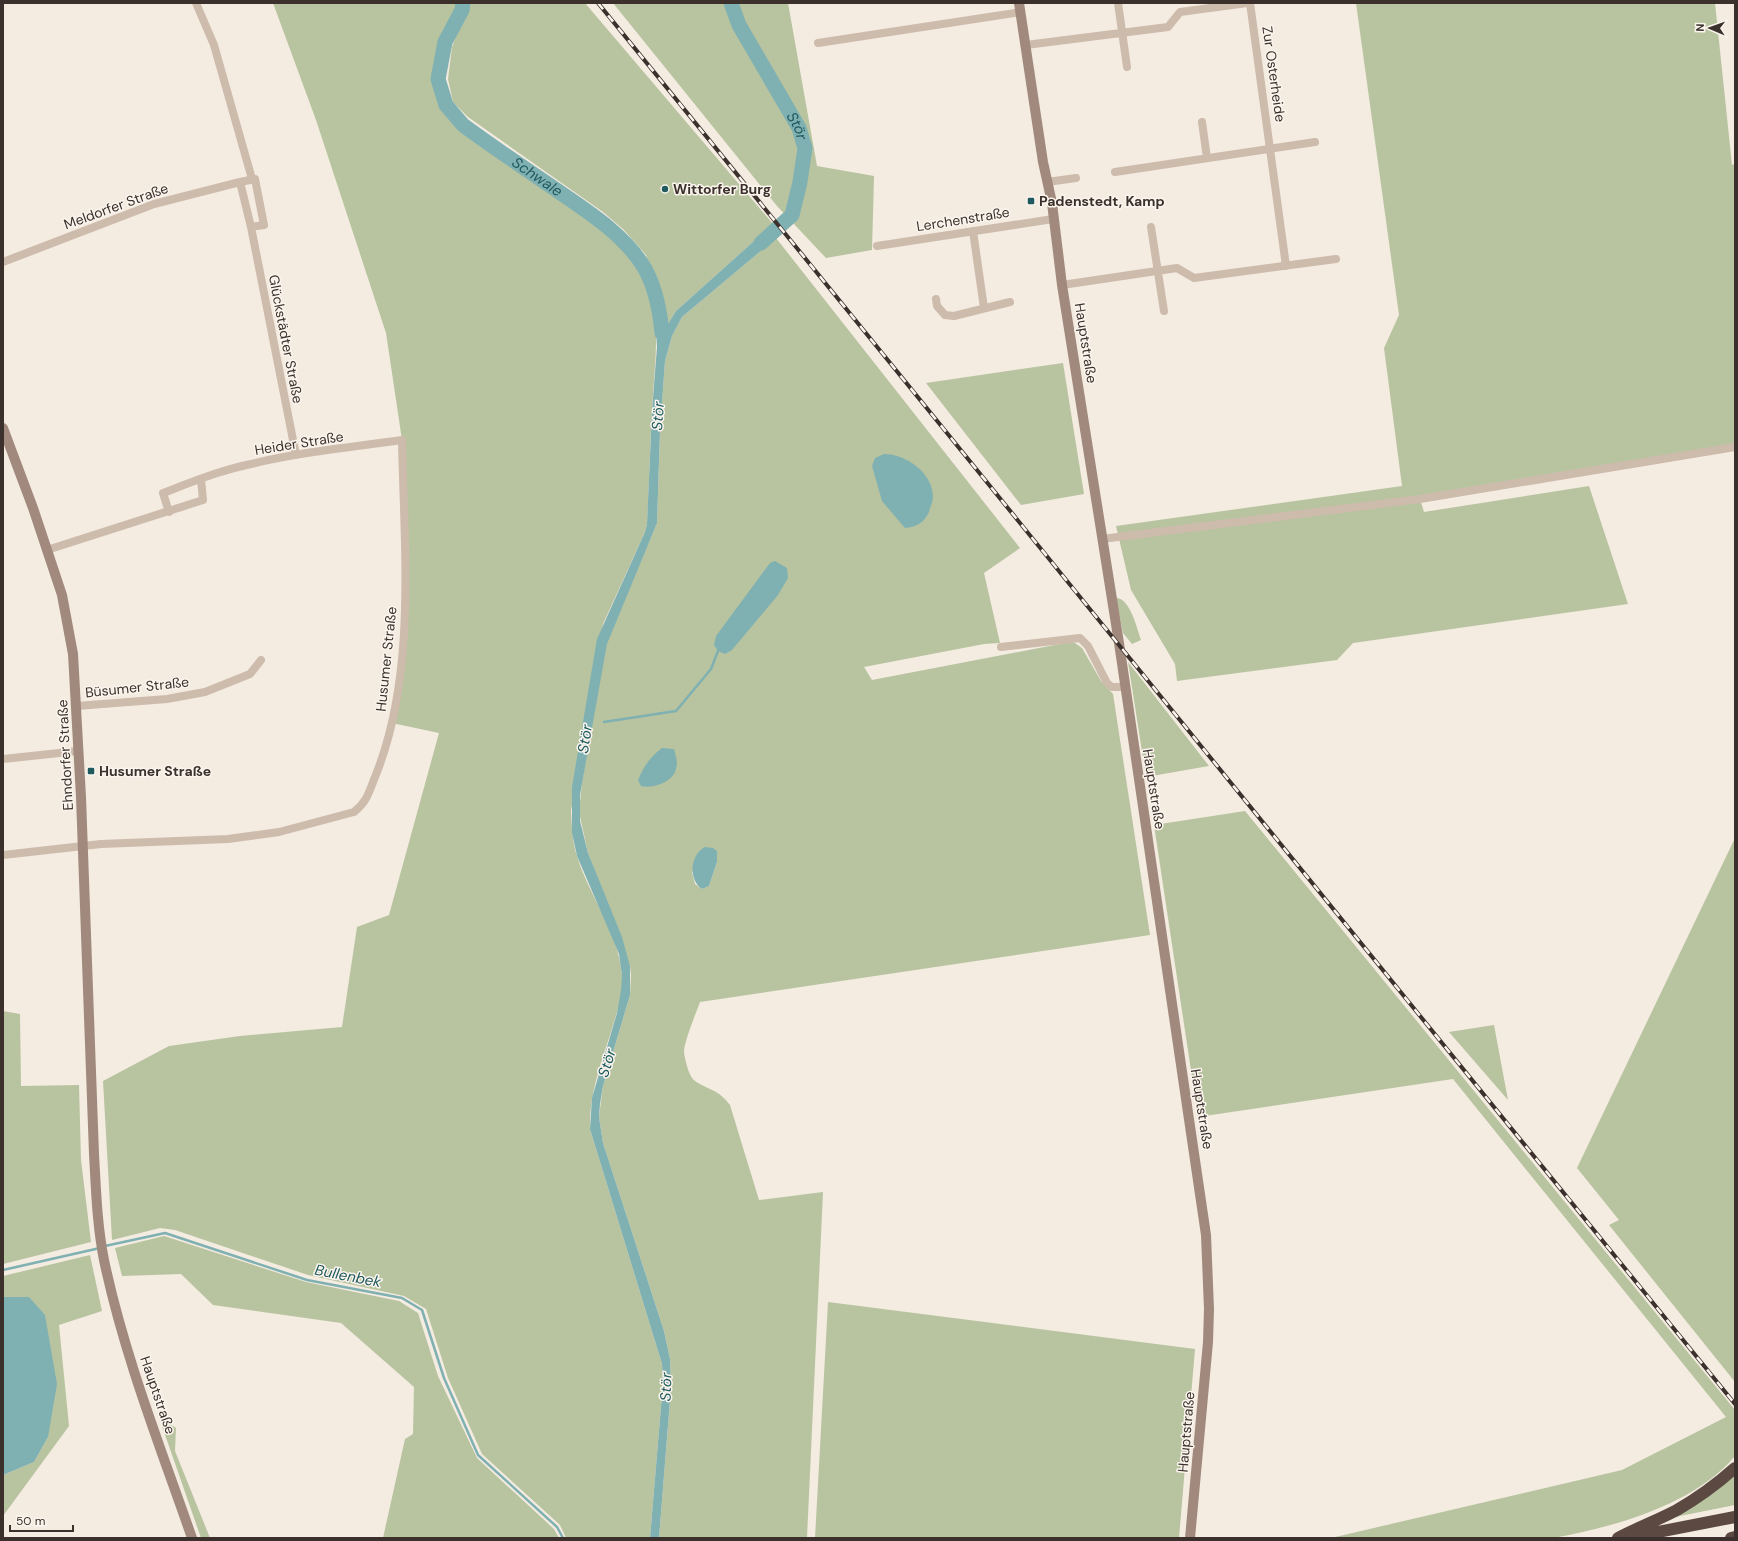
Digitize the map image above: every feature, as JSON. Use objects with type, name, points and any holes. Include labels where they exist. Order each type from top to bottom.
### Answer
[{"type":"highway","points":[[1618,1538],[1642,1525],[1675,1511],[1697,1498],[1735,1468]]},
{"type":"highway","points":[[1627,1538],[1735,1517]]},
{"type":"highway","points":[[1731,1538],[1735,1537]]},
{"type":"street","points":[[196,3],[214,46],[252,179],[255,179],[264,225],[251,227]]},
{"type":"street","points":[[1118,3],[1127,67]]},
{"type":"street","points":[[1026,45],[1168,27],[1180,12],[1247,3]]},
{"type":"street","name":"Zur Osterheide","points":[[1250,3],[1286,266]]},
{"type":"street","points":[[818,43],[1020,7]]},
{"type":"street","name":"Hauptstraße","points":[[1020,7],[1102,539],[1206,1235],[1209,1309],[1208,1342],[1190,1538]]},
{"type":"street","points":[[1202,122],[1207,158]]},
{"type":"street","points":[[1115,172],[1315,142]]},
{"type":"street","points":[[1047,182],[1076,178]]},
{"type":"street","points":[[240,182],[252,179]]},
{"type":"street","name":"Glückstädter Straße","points":[[240,182],[251,227],[296,455]]},
{"type":"street","name":"Meldorfer Straße","points":[[3,262],[154,204],[240,182]]},
{"type":"street","name":"Lerchenstraße","points":[[876,246],[1053,219]]},
{"type":"street","points":[[1151,227],[1164,310]]},
{"type":"street","points":[[973,231],[984,308]]},
{"type":"street","points":[[1062,285],[1177,268],[1194,278],[1336,259]]},
{"type":"street","points":[[936,299],[938,306],[945,315],[954,316],[1010,302]]},
{"type":"street","name":"Ehndorfer Straße","points":[[3,428],[62,595],[73,654],[77,706],[94,1154],[100,1234]]},
{"type":"street","name":"Heider Straße","points":[[168,512],[163,494],[201,479],[249,464],[296,455],[402,440]]},
{"type":"street","name":"Husumer Straße","points":[[3,855],[101,844],[228,839],[279,832],[354,812],[363,804],[383,756],[393,722],[400,679],[405,614],[402,440]]},
{"type":"street","points":[[1102,539],[1420,499],[1735,447]]},
{"type":"street","points":[[47,550],[203,500],[201,479]]},
{"type":"street","points":[[1001,647],[1080,638],[1088,646],[1107,683],[1112,687],[1124,687]]},
{"type":"street","name":"Büsumer Straße","points":[[77,706],[167,699],[205,692],[250,674],[261,660]]},
{"type":"street","points":[[3,759],[78,751]]},
{"type":"street","name":"Hauptstraße","points":[[100,1234],[114,1303],[139,1386],[192,1538]]},
{"type":"green space","points":[[273,3],[463,3],[462,10],[445,42],[438,79],[446,105],[463,125],[596,217],[620,238],[619,245],[632,258],[646,278],[652,300],[655,316],[656,347],[647,524],[645,532],[603,624],[571,811],[575,850],[582,871],[610,929],[620,959],[622,975],[619,1006],[593,1093],[590,1129],[662,1364],[663,1383],[650,1538],[566,1538],[560,1525],[482,1454],[448,1378],[426,1309],[404,1296],[308,1275],[175,1230],[160,1228],[112,1240],[103,1081],[169,1046],[240,1036],[342,1027],[357,927],[389,915],[439,733],[392,723],[405,614],[402,440],[386,333],[316,120]]},
{"type":"green space","points":[[468,3],[585,3],[773,224],[676,311],[668,324],[664,322],[661,297],[646,255],[624,230],[603,212],[468,117],[453,102],[448,79],[452,47]]},
{"type":"green space","points":[[613,3],[788,3],[817,166],[874,176],[872,250],[826,258],[777,206]]},
{"type":"green space","points":[[1356,3],[1715,3],[1732,165],[1735,164],[1735,447],[1420,499],[1424,512],[1589,486],[1628,604],[1353,643],[1337,660],[1177,681],[1175,664],[1131,590],[1116,526],[1402,486],[1384,348],[1399,315]]},
{"type":"green space","points":[[776,238],[1020,548],[984,573],[1000,643],[984,644],[864,667],[872,680],[1065,643],[1075,643],[1082,648],[1101,681],[1113,694],[1150,935],[700,1002],[688,1035],[684,1052],[685,1059],[693,1079],[718,1093],[730,1105],[759,1200],[823,1192],[807,1538],[659,1538],[671,1388],[670,1359],[664,1331],[603,1143],[599,1117],[603,1086],[630,995],[631,975],[630,966],[588,853],[579,812],[582,782],[605,650],[610,633],[657,523],[660,431],[665,361],[672,336],[682,317]],"holes":[[[717,862],[709,886],[702,889],[695,884],[692,872]]]},
{"type":"green space","points":[[1063,363],[1084,494],[1021,505],[926,383]]},
{"type":"green space","points":[[1116,598],[1121,599],[1129,608],[1141,640],[1132,644],[1123,633]]},
{"type":"green space","points":[[1128,662],[1209,766],[1146,777]]},
{"type":"green space","points":[[1245,811],[1735,1410],[1735,1456],[1718,1473],[1698,1488],[1675,1501],[1627,1520],[1553,1538],[1331,1538],[1622,1470],[1726,1417],[1453,1079],[1198,1117],[1154,825]]},
{"type":"green space","points":[[1735,838],[1735,1382],[1609,1225],[1619,1220],[1577,1168]]},
{"type":"green space","points":[[3,1011],[20,1014],[21,1086],[79,1085],[81,1160],[91,1242],[3,1264]]},
{"type":"green space","points":[[1494,1025],[1508,1100],[1449,1032]]},
{"type":"green space","points":[[164,1236],[306,1282],[399,1301],[418,1313],[438,1376],[477,1458],[554,1529],[559,1538],[383,1538],[405,1439],[413,1434],[414,1387],[341,1323],[213,1305],[181,1274],[122,1276],[115,1248]]},
{"type":"green space","points":[[90,1255],[102,1311],[59,1325],[69,1426],[3,1516],[3,1475],[34,1462],[48,1437],[29,1297],[3,1297],[3,1276]]},
{"type":"green space","points":[[828,1302],[1195,1349],[1179,1538],[815,1538]]},
{"type":"green space","points":[[170,1424],[176,1428],[175,1451],[210,1538],[201,1538],[162,1426]]},
{"type":"green space","points":[[1735,1473],[1735,1505],[1675,1517]]},
{"type":"water","points":[[773,224],[781,234],[682,317],[672,336],[665,361],[660,431],[657,523],[607,644],[580,795],[580,821],[588,853],[622,937],[630,966],[630,995],[603,1086],[600,1104],[599,1117],[603,1143],[664,1331],[670,1359],[671,1388],[659,1538],[650,1538],[663,1383],[662,1364],[590,1129],[592,1098],[617,1013],[622,975],[619,954],[577,856],[572,833],[572,787],[597,639],[645,532],[647,524],[652,411],[657,347],[655,315],[663,312],[666,324],[668,324],[676,311]]},
{"type":"water","points":[[884,454],[901,457],[917,466],[928,480],[932,488],[933,501],[929,512],[922,522],[913,527],[905,528],[882,501],[872,466],[875,458]]},
{"type":"water","points":[[775,561],[787,568],[788,578],[778,595],[732,650],[725,654],[718,651],[714,645],[716,636],[770,563]]},
{"type":"water","points":[[662,748],[674,749],[677,764],[674,774],[662,784],[646,787],[641,786],[638,780],[643,770],[651,758]]},
{"type":"water","points":[[705,847],[713,848],[717,851],[717,862],[709,886],[702,889],[697,885],[694,879],[693,867],[696,856]]},
{"type":"water","points":[[3,1297],[29,1297],[45,1315],[57,1384],[48,1437],[34,1462],[3,1475]]},
{"type":"waterway","name":"Schwale","points":[[463,3],[462,10],[445,42],[438,79],[446,105],[463,125],[592,215],[625,242],[647,272],[654,289],[662,333]]},
{"type":"waterway","name":"Stör","points":[[731,3],[739,25],[799,128],[805,148],[800,182],[792,215],[761,243]]},
{"type":"waterway","points":[[604,722],[676,711],[711,669],[718,651]]},
{"type":"waterway","name":"Bullenbek","points":[[105,1246],[165,1233],[307,1280],[402,1298],[422,1310],[444,1378],[478,1455],[557,1527],[563,1538]]},
{"type":"waterway","name":"Bullenbek","points":[[3,1270],[100,1248]]},
{"type":"railway","points":[[598,3],[1735,1404]]},
{"type":"place","name":"Wittorfer Burg","points":[[665,189]]},
{"type":"place","name":"Padenstedt, Kamp","points":[[1031,201]]},
{"type":"place","name":"Husumer Straße","points":[[91,771]]}]
